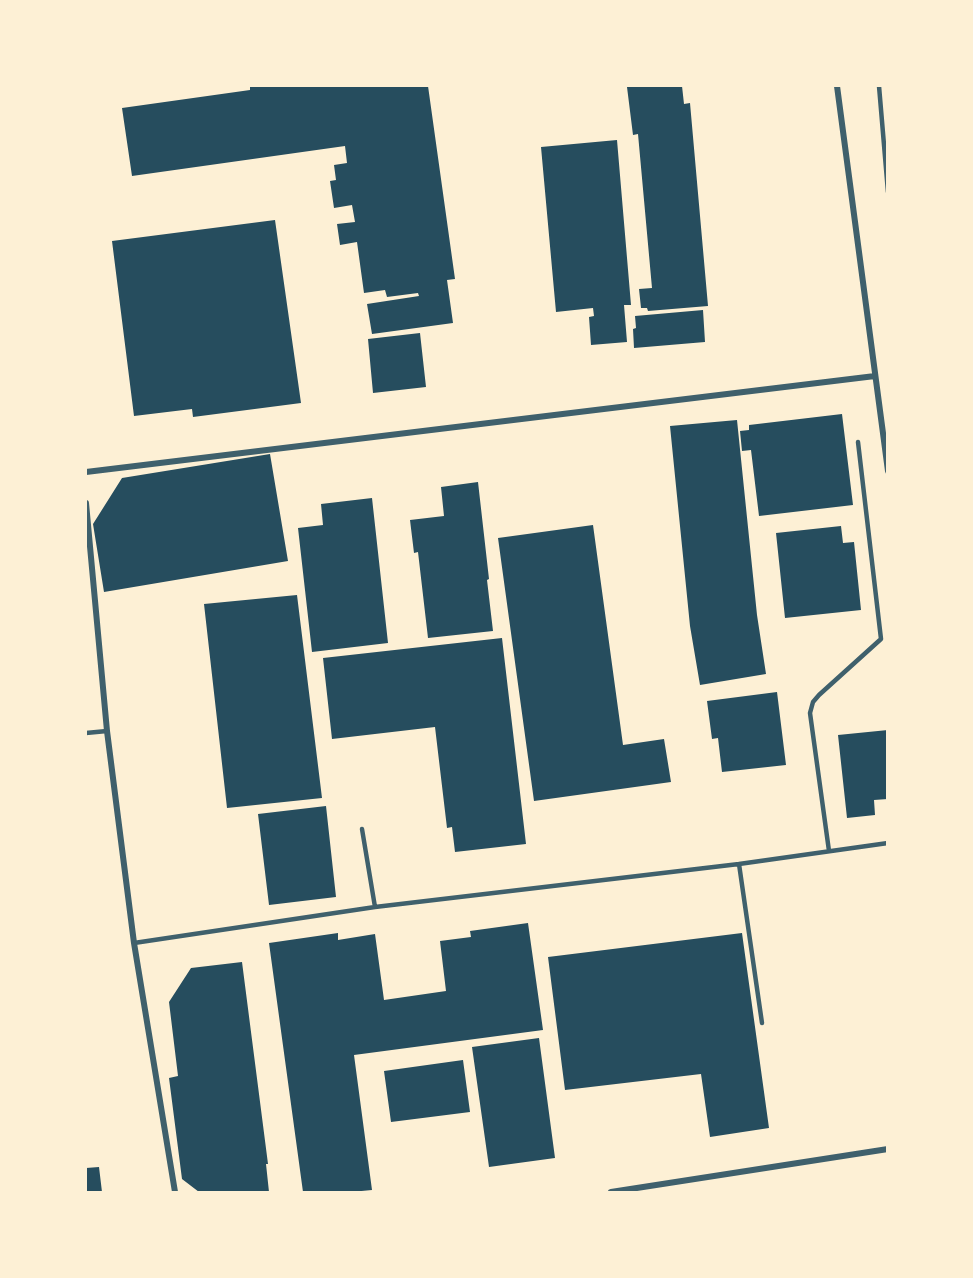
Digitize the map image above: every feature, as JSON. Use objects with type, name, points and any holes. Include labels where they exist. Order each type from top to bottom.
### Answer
[{"type":"street","points":[[837,86],[888,471]]},
{"type":"street","points":[[86,472],[875,376]]},
{"type":"street","points":[[86,502],[106,732],[134,943],[175,1192]]},
{"type":"street","points":[[611,1192],[888,1149]]},
{"type":"lane","points":[[879,86],[888,192]]},
{"type":"lane","points":[[829,851],[810,712],[813,702],[819,695],[881,639],[858,442]]},
{"type":"lane","points":[[86,733],[106,732]]},
{"type":"lane","points":[[362,829],[375,907]]},
{"type":"lane","points":[[134,943],[375,907],[740,864],[888,843]]},
{"type":"lane","points":[[740,864],[762,1023]]},
{"type":"building","points":[[250,86],[428,86],[455,279],[447,280],[453,323],[372,334],[367,304],[419,296],[418,293],[387,297],[385,290],[364,293],[357,242],[340,245],[337,224],[355,222],[352,205],[334,208],[330,181],[336,180],[334,165],[347,163],[345,146],[132,176],[122,108],[250,90]]},
{"type":"building","points":[[682,86],[684,104],[690,103],[708,306],[648,311],[647,308],[641,308],[639,289],[652,288],[638,134],[633,135],[627,87]]},
{"type":"building","points":[[617,140],[631,305],[624,305],[627,342],[591,345],[589,317],[594,316],[593,308],[556,312],[541,147]]},
{"type":"building","points":[[275,220],[301,403],[193,417],[192,409],[134,416],[112,241]]},
{"type":"building","points":[[703,310],[705,342],[634,348],[635,316]]},
{"type":"building","points":[[420,333],[426,387],[373,393],[368,339]]},
{"type":"building","points":[[842,414],[853,505],[759,516],[751,450],[742,451],[740,431],[749,430],[749,425]]},
{"type":"building","points":[[737,420],[757,615],[766,674],[700,685],[690,626],[670,426]]},
{"type":"building","points":[[270,454],[288,561],[104,592],[93,524],[122,478]]},
{"type":"building","points":[[478,482],[493,631],[428,638],[418,552],[414,553],[410,520],[444,516],[441,487]]},
{"type":"building","points":[[372,498],[388,643],[312,652],[298,528],[323,525],[321,504]]},
{"type":"building","points":[[593,525],[623,745],[664,739],[671,782],[534,801],[498,538]]},
{"type":"building","points":[[841,526],[843,543],[854,542],[861,610],[785,618],[776,533]]},
{"type":"building","points":[[297,595],[322,798],[227,808],[204,604]]},
{"type":"building","points":[[502,638],[526,844],[455,852],[452,827],[447,828],[435,727],[332,739],[323,658]]},
{"type":"building","points":[[777,692],[786,765],[722,772],[718,738],[712,739],[707,701]]},
{"type":"building","points":[[888,730],[888,799],[874,800],[875,815],[847,818],[838,735]]},
{"type":"building","points":[[326,806],[336,897],[269,905],[258,814]]},
{"type":"building","points":[[528,923],[543,1030],[354,1055],[372,1190],[303,1192],[269,943],[338,933],[338,940],[375,934],[384,1000],[446,991],[440,941],[471,937],[470,931]]},
{"type":"building","points":[[742,933],[769,1128],[710,1137],[701,1074],[565,1090],[548,957]]},
{"type":"building","points":[[242,962],[268,1164],[266,1164],[269,1192],[199,1192],[182,1179],[169,1078],[178,1076],[169,1002],[191,968]]},
{"type":"building","points":[[539,1038],[555,1158],[489,1167],[472,1047]]},
{"type":"building","points":[[463,1060],[470,1112],[391,1122],[384,1071]]},
{"type":"building","points":[[99,1167],[102,1192],[86,1192],[86,1168]]}]
